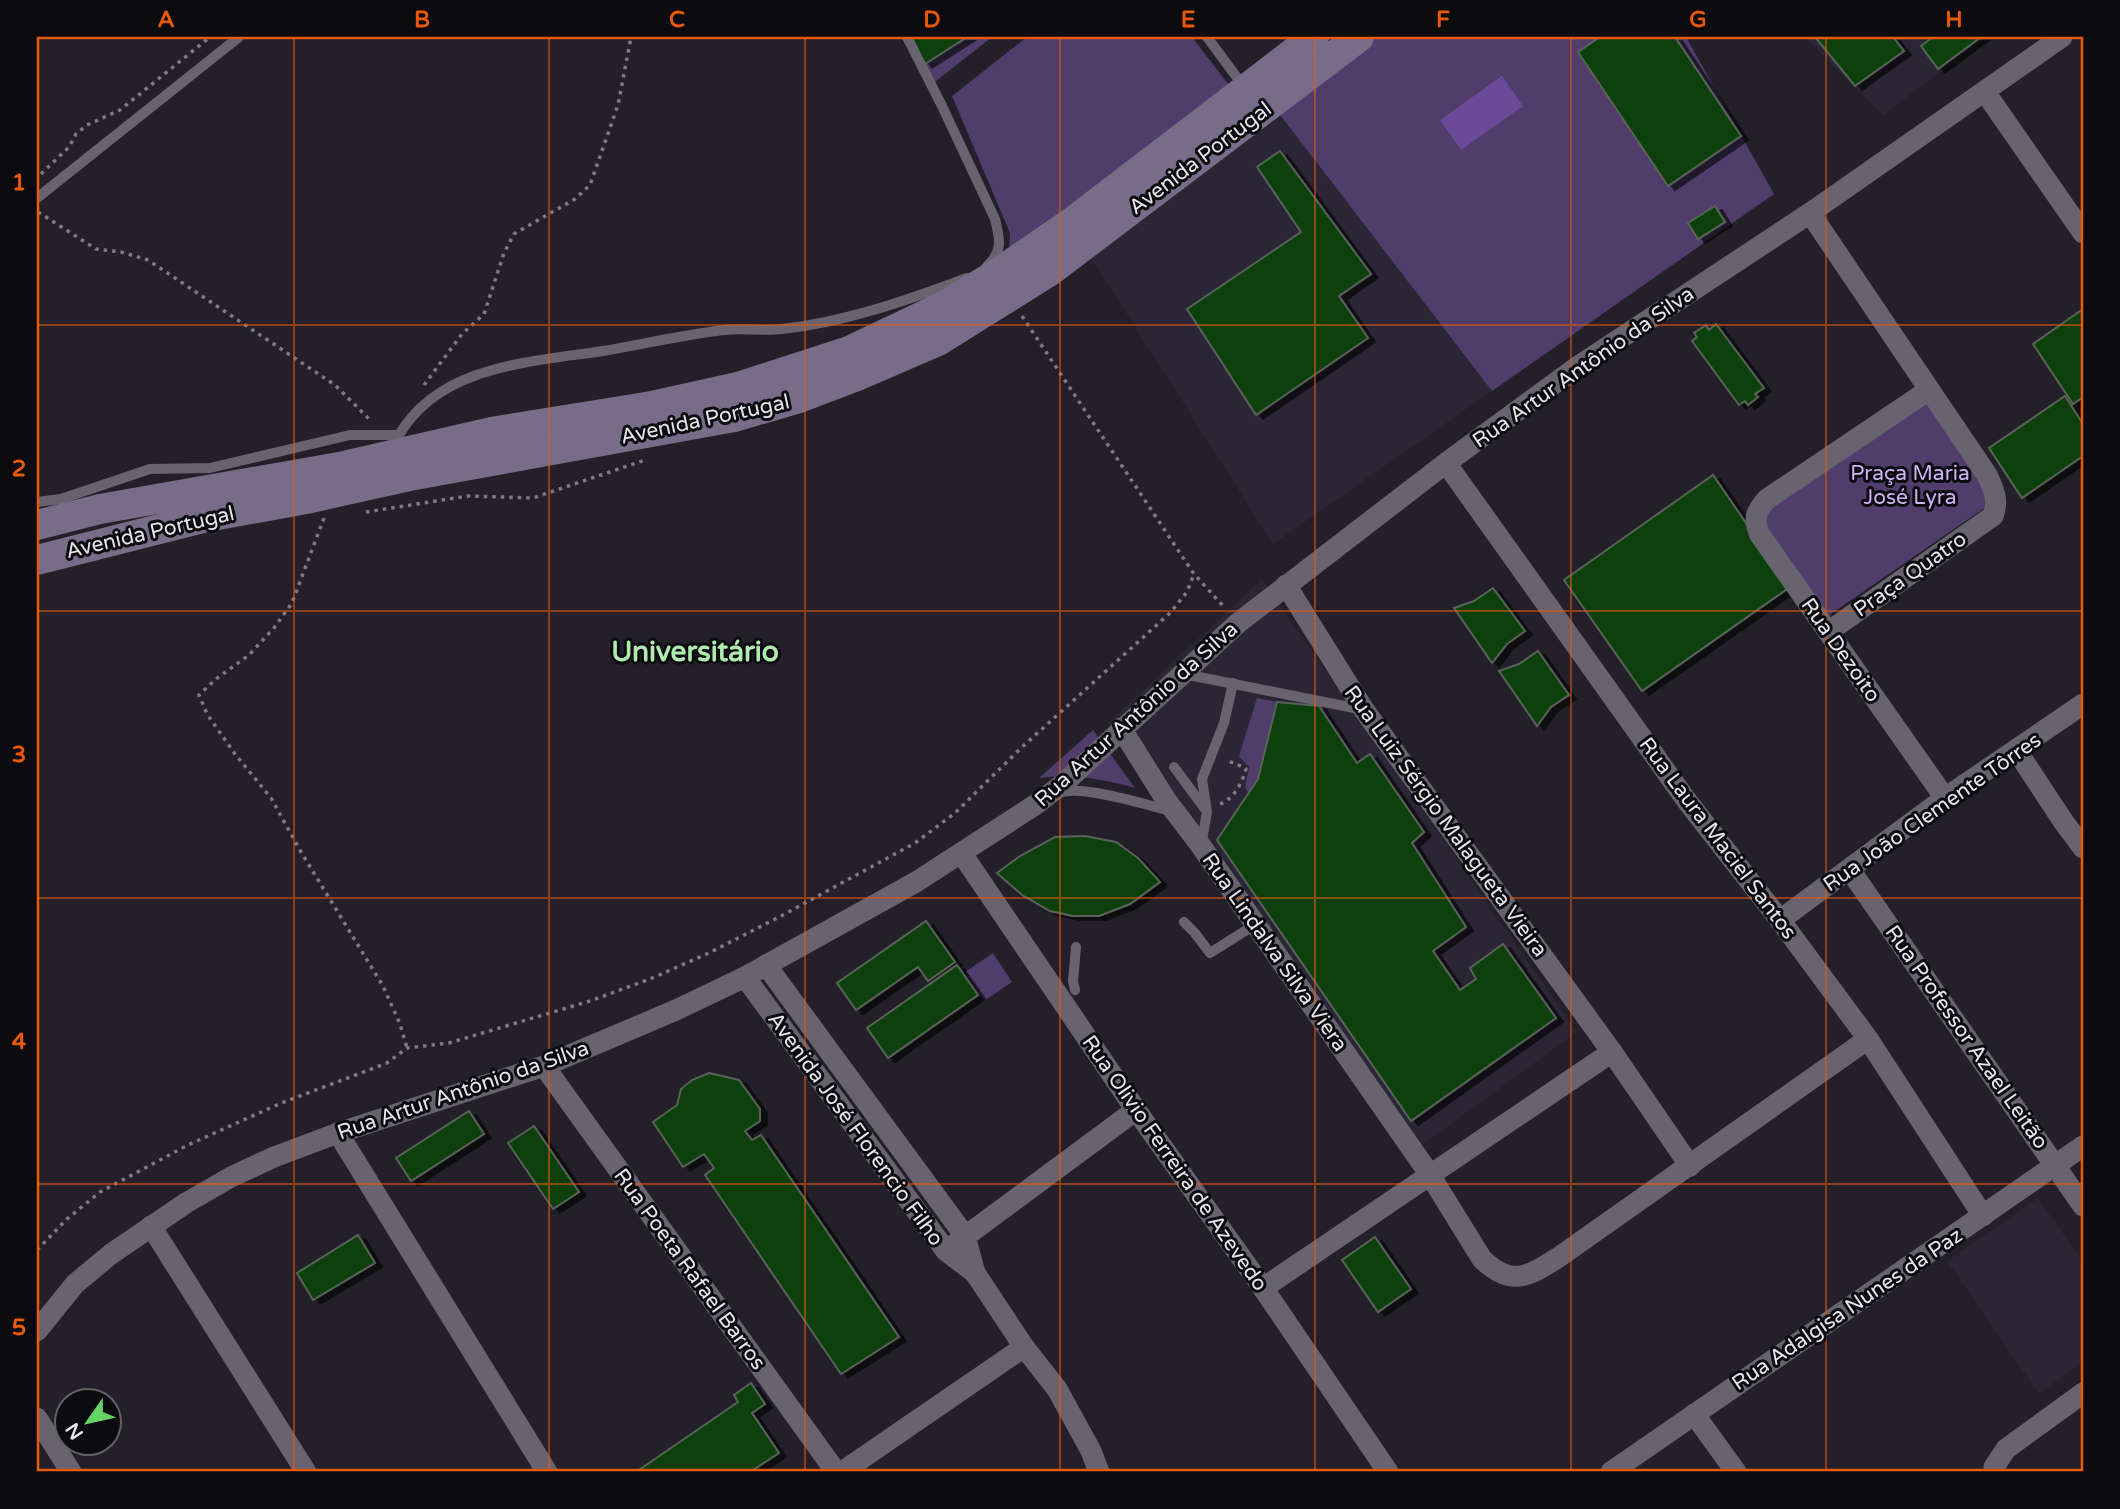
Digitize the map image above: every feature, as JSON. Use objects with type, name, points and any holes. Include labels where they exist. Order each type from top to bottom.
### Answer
[{"type":"street","name":"Avenida Portugal","points":[[37,559],[207,517],[409,476],[734,417],[799,398],[890,348],[948,304],[1075,220],[1314,37]]},
{"type":"street","name":"Avenida Portugal","points":[[37,525],[100,509],[338,467],[395,441],[491,432],[652,406],[738,387],[849,351],[938,341],[1013,313],[1089,243],[1359,37]]},
{"type":"street","name":"Rua Artur Antônio da Silva","points":[[37,1331],[75,1284],[111,1254],[231,1177],[274,1157],[338,1133],[544,1066],[676,1010],[745,977],[962,854],[1064,783],[1238,623],[1446,463],[1577,367],[1810,213],[2062,37]]},
{"type":"street","points":[[1985,92],[2083,233]]},
{"type":"street","points":[[1810,213],[1929,390]]},
{"type":"street","name":"Rua Dezoito","points":[[1929,390],[1767,499],[1755,514],[1755,524],[1760,535],[1945,798]]},
{"type":"street","name":"Praça Quatro","points":[[1828,632],[1993,516],[1997,506],[1995,491],[1987,475],[1929,390]]},
{"type":"street","name":"Rua Laura Maciel Santos","points":[[1446,463],[1687,801],[1868,1039],[1983,1216]]},
{"type":"street","name":"Rua Luiz Sérgio Malagueta Vieira","points":[[1286,584],[1364,710],[1612,1052],[1690,1166]]},
{"type":"street","name":"Rua João Clemente Tôrres","points":[[1780,920],[1945,798],[2083,704]]},
{"type":"street","name":"Rua Lindalva Silva Viera","points":[[1121,728],[1175,812],[1430,1175],[1482,1259],[1492,1269],[1508,1277],[1524,1277],[1559,1257],[1868,1039]]},
{"type":"street","points":[[2017,751],[2083,848]]},
{"type":"street","name":"Rua Olivio Ferreira de Azevedo","points":[[962,854],[1136,1111],[1263,1289],[1388,1472]]},
{"type":"street","name":"Rua Professor Azael Leitão","points":[[1850,870],[2083,1206]]},
{"type":"street","name":"Avenida José Florencio Filho","points":[[766,965],[965,1236],[975,1273],[1024,1347],[1058,1390],[1091,1451],[1099,1472]]},
{"type":"street","name":"Avenida José Florencio Filho","points":[[745,977],[946,1251],[975,1273]]},
{"type":"street","points":[[1263,1289],[1612,1052]]},
{"type":"street","name":"Rua Poeta Rafael Barros","points":[[544,1066],[836,1472]]},
{"type":"street","points":[[946,1251],[1136,1111]]},
{"type":"street","points":[[338,1133],[547,1472]]},
{"type":"street","name":"Rua Adalgisa Nunes da Paz","points":[[1611,1472],[2083,1146]]},
{"type":"street","points":[[151,1226],[306,1472]]},
{"type":"street","points":[[842,1472],[1024,1347]]},
{"type":"street","points":[[1996,1472],[1994,1467],[2006,1449],[2083,1393]]},
{"type":"street","points":[[1693,1414],[1735,1472]]},
{"type":"street","points":[[37,1418],[71,1472]]},
{"type":"lane","points":[[37,198],[239,37]]},
{"type":"lane","points":[[37,502],[61,499],[150,469],[210,468],[350,435],[395,441],[406,422],[429,400],[457,383],[505,367],[725,330],[782,329],[833,319],[920,296],[984,269],[999,251],[1000,240],[995,219],[906,37]]},
{"type":"lane","points":[[1207,37],[1246,89]]},
{"type":"lane","points":[[1181,673],[1364,710]]},
{"type":"lane","points":[[1201,846],[1207,812],[1202,779],[1224,723],[1233,683]]},
{"type":"lane","points":[[1174,767],[1207,812]]},
{"type":"lane","points":[[1035,805],[1066,790],[1126,799],[1175,812]]},
{"type":"lane","points":[[1184,922],[1210,953],[1256,924]]},
{"type":"lane","points":[[1075,990],[1073,981],[1076,947]]},
{"type":"path","points":[[37,177],[69,148],[76,134],[87,125],[120,110],[210,37]]},
{"type":"path","points":[[421,388],[462,334],[484,314],[504,253],[514,234],[575,199],[590,185],[618,105],[631,37]]},
{"type":"path","points":[[37,211],[96,249],[121,252],[148,260],[178,279],[335,385],[395,441]]},
{"type":"path","points":[[1013,313],[1194,574],[1238,623]]},
{"type":"path","points":[[362,513],[468,496],[533,498],[609,470],[649,459]]},
{"type":"path","points":[[324,517],[292,603],[249,655],[199,695],[207,714],[235,754],[271,797],[300,852],[383,986],[400,1024],[407,1048]]},
{"type":"path","points":[[37,1250],[67,1219],[100,1192],[188,1144],[279,1104],[387,1063],[407,1048],[449,1043],[590,1001],[650,979],[709,953],[915,843],[955,813],[1021,748],[1170,613],[1187,592],[1194,574]]},
{"type":"path","points":[[1202,790],[1215,803],[1222,804],[1229,800],[1243,780],[1246,769],[1235,763],[1208,759]]},
{"type":"shaded area","points":[[1804,37],[1986,37],[1883,115]]},
{"type":"shaded area","points":[[1502,76],[1523,106],[1461,150],[1440,120]]},
{"type":"shaded area","points":[[1271,103],[1492,391],[1273,544],[1085,248]]},
{"type":"shaded area","points":[[1262,579],[1577,1032],[1415,1150],[1107,724]]},
{"type":"shaded area","points":[[2038,1198],[2083,1262],[2083,1362],[2039,1394],[1947,1261]]},
{"type":"green space","points":[[912,37],[992,37],[931,85]]},
{"type":"green space","points":[[1027,37],[1192,37],[1229,85],[1009,253],[1010,233],[952,96]]},
{"type":"green space","points":[[1360,37],[1686,37],[1774,194],[1492,391],[1271,103]]},
{"type":"green space","name":"Praça Maria José Lyra","points":[[1926,400],[1996,500],[1825,618],[1755,520]]},
{"type":"green space","points":[[1257,698],[1277,702],[1258,779],[1249,793],[1245,788],[1249,767],[1239,756]]},
{"type":"green space","points":[[1093,730],[1135,788],[1087,778],[1039,778]]},
{"type":"green space","points":[[993,953],[1012,982],[984,1001],[965,972]]},
{"type":"building","points":[[907,37],[967,37],[925,64]]},
{"type":"building","points":[[1600,37],[1675,37],[1741,136],[1668,186],[1578,52]]},
{"type":"building","points":[[1815,37],[1893,37],[1904,51],[1855,86]]},
{"type":"building","points":[[1933,37],[1981,37],[1938,69],[1921,46]]},
{"type":"building","points":[[1280,151],[1371,274],[1339,296],[1368,338],[1256,415],[1187,309],[1301,232],[1257,167]]},
{"type":"building","points":[[1715,206],[1725,222],[1698,239],[1688,223]]},
{"type":"building","points":[[2083,309],[2083,397],[2073,404],[2033,344]]},
{"type":"building","points":[[1716,324],[1764,388],[1755,394],[1758,397],[1748,405],[1745,401],[1739,405],[1692,341],[1697,337],[1694,333],[1706,325],[1709,330]]},
{"type":"building","points":[[2065,396],[2083,424],[2083,456],[2022,498],[1989,448]]},
{"type":"building","points":[[1713,475],[1790,587],[1642,691],[1564,580]]},
{"type":"building","points":[[1493,588],[1525,631],[1507,644],[1492,663],[1454,608],[1474,601]]},
{"type":"building","points":[[1538,651],[1569,695],[1551,707],[1537,726],[1499,671],[1519,664]]},
{"type":"building","points":[[1277,702],[1319,706],[1357,763],[1370,754],[1424,832],[1412,843],[1466,927],[1433,951],[1460,990],[1476,979],[1470,968],[1503,944],[1556,1018],[1411,1121],[1217,840],[1258,779]]},
{"type":"building","points":[[1085,836],[1116,842],[1138,858],[1160,882],[1130,904],[1099,916],[1073,916],[1050,911],[1022,895],[997,873],[1020,856],[1055,837]]},
{"type":"building","points":[[926,921],[955,962],[928,981],[918,967],[856,1010],[837,983]]},
{"type":"building","points":[[957,965],[978,995],[888,1058],[867,1028]]},
{"type":"building","points":[[709,1073],[739,1080],[760,1109],[760,1121],[745,1131],[752,1140],[761,1135],[899,1337],[841,1374],[705,1175],[714,1168],[704,1154],[683,1167],[653,1122],[677,1105],[681,1089],[692,1080]]},
{"type":"building","points":[[469,1111],[484,1134],[411,1181],[396,1158]]},
{"type":"building","points":[[534,1126],[579,1192],[553,1209],[508,1143]]},
{"type":"building","points":[[358,1235],[375,1263],[313,1300],[297,1273]]},
{"type":"building","points":[[1375,1237],[1411,1289],[1378,1312],[1342,1260]]},
{"type":"building","points":[[751,1383],[765,1404],[752,1413],[779,1453],[750,1472],[636,1472],[738,1402],[734,1395]]},
{"type":"district","name":"Universitário","points":[[695,651]]}]
